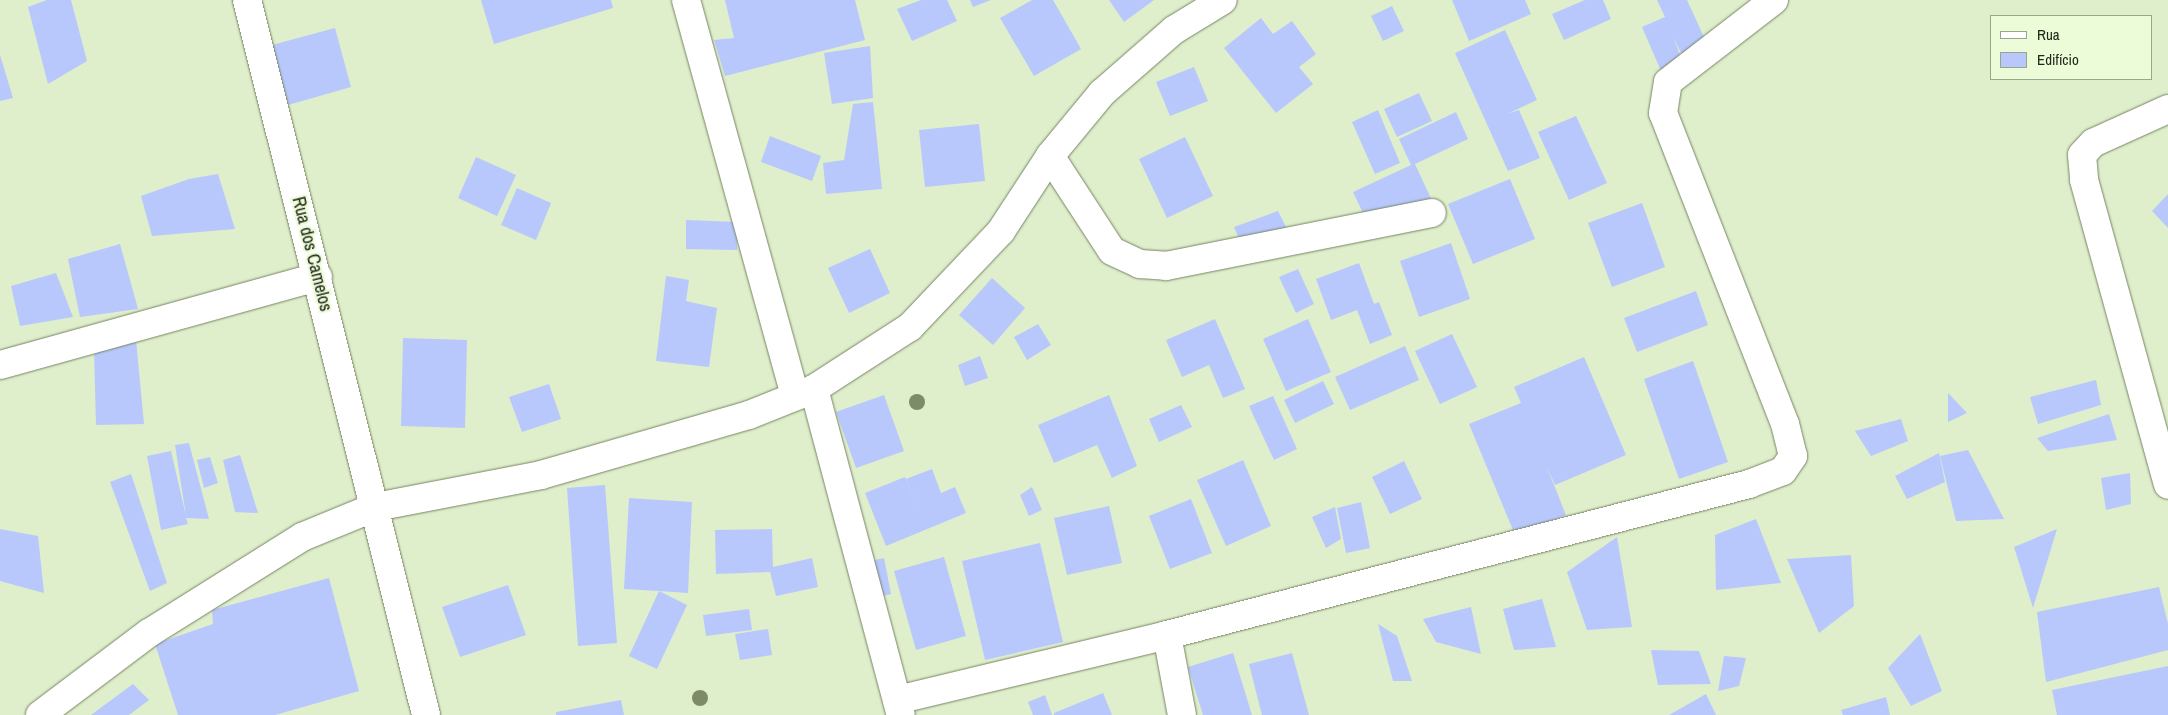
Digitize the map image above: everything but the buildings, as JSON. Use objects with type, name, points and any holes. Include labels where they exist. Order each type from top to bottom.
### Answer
[{"type":"street","name":"Rua dos Camelos","points":[[247,0],[318,277],[426,715]]},
{"type":"street","points":[[686,0],[899,708],[1167,635],[1749,484],[1784,471],[1793,456],[1786,424],[1663,113],[1668,82],[1774,0]]},
{"type":"street","points":[[40,715],[149,633],[302,537],[375,508],[541,474],[749,416],[804,393],[910,327],[1000,231],[1050,156],[1102,93],[1174,30],[1223,0]]},
{"type":"street","points":[[2168,108],[2093,143],[2082,155],[2084,180],[2168,485]]},
{"type":"street","points":[[1050,156],[1112,250],[1140,264],[1166,266],[1432,213]]},
{"type":"street","points":[[0,366],[318,277]]},
{"type":"street","points":[[1167,635],[1182,715]]}]
